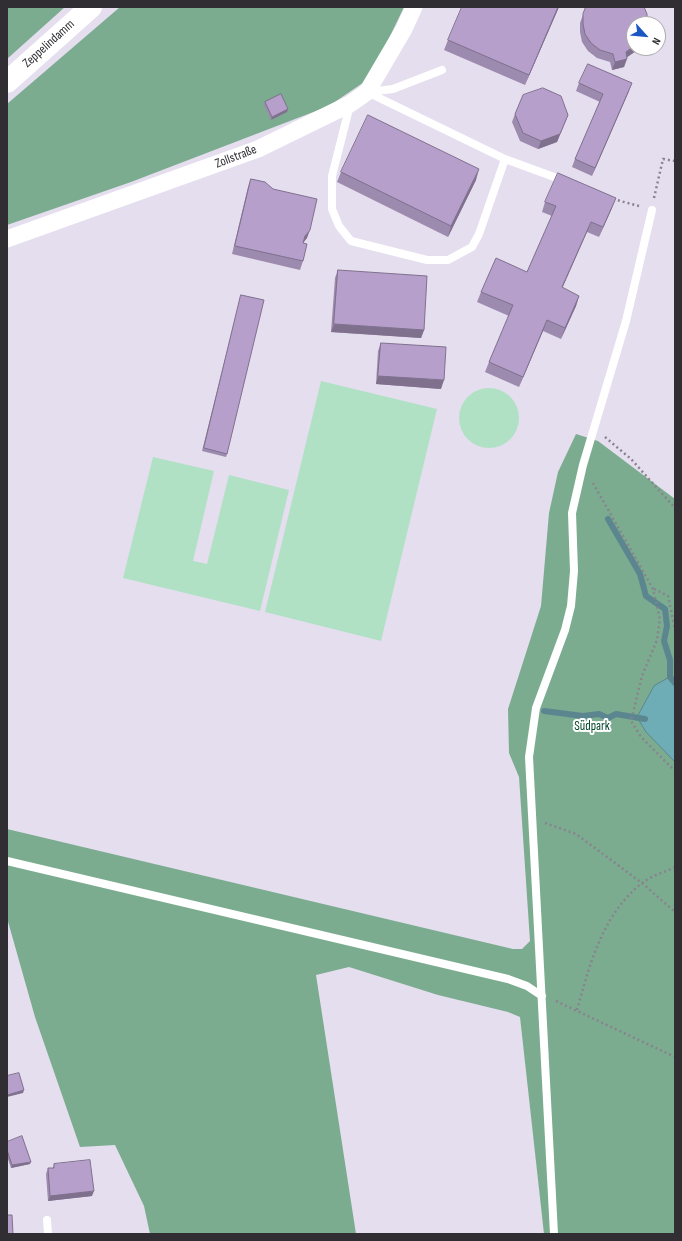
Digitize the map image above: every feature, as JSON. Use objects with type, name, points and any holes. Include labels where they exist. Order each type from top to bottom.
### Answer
[{"type":"main road","name":"Zeppelindamm","points":[[7,82],[91,7]]},
{"type":"street","name":"Zollstraße","points":[[7,239],[258,149],[350,104],[367,92],[404,29],[414,7]]},
{"type":"lane","points":[[367,92],[394,89],[442,70]]},
{"type":"lane","points":[[367,92],[505,159],[571,183]]},
{"type":"lane","points":[[350,104],[332,176],[332,209],[339,226],[351,241],[427,260],[448,260],[454,257],[472,247],[479,234],[505,159]]},
{"type":"lane","points":[[554,1234],[529,756],[536,708],[565,630],[571,606],[574,571],[572,513],[583,465],[626,321],[652,210]]},
{"type":"lane","points":[[7,861],[508,979],[527,986],[542,996]]},
{"type":"lane","points":[[46,1220],[48,1234]]},
{"type":"path","points":[[608,197],[652,210],[663,159],[675,161]]},
{"type":"path","points":[[594,431],[608,439],[631,459],[675,508]]},
{"type":"path","points":[[583,465],[653,589],[660,619],[657,640],[642,676],[632,713],[632,721],[641,737],[675,771]]},
{"type":"path","points":[[653,589],[668,596],[675,629]]},
{"type":"path","points":[[532,818],[576,834],[642,883],[675,912]]},
{"type":"path","points":[[577,1010],[588,970],[601,934],[620,905],[642,883],[675,867]]},
{"type":"path","points":[[542,996],[577,1010],[675,1057]]},
{"type":"green space","points":[[7,7],[65,7],[7,59]]},
{"type":"green space","points":[[120,7],[404,7],[370,78],[329,106],[131,182],[7,225],[7,104]]},
{"type":"green space","points":[[321,381],[437,409],[381,641],[265,612]]},
{"type":"green space","points":[[483,388],[495,388],[506,393],[514,401],[519,412],[517,430],[506,443],[495,448],[483,448],[472,443],[464,435],[459,424],[459,412],[464,401],[472,393]]},
{"type":"green space","name":"Südpark","points":[[576,434],[598,441],[675,499],[675,1234],[544,1234],[520,1017],[508,1012],[438,995],[349,967],[316,975],[356,1234],[150,1234],[144,1206],[115,1145],[80,1147],[35,1017],[7,918],[7,829],[513,949],[522,949],[530,941],[519,777],[509,753],[508,709],[541,606],[549,513],[558,472]]},
{"type":"green space","points":[[153,457],[214,471],[193,561],[207,564],[229,475],[289,490],[260,611],[123,578]]},
{"type":"water","points":[[670,677],[675,679],[675,762],[646,732],[637,717],[654,686]]},
{"type":"building","points":[[462,7],[558,7],[529,75],[448,40]]},
{"type":"building","points":[[586,7],[644,7],[647,16],[626,16],[627,59],[615,62],[613,54],[600,50],[591,43],[585,34],[583,14]]},
{"type":"building","points":[[588,64],[632,83],[595,168],[575,159],[603,94],[579,83]]},
{"type":"building","points":[[543,88],[561,96],[568,115],[560,134],[541,141],[523,133],[515,114],[523,95]]},
{"type":"building","points":[[281,94],[288,109],[272,117],[265,102]]},
{"type":"building","points":[[368,115],[479,169],[451,226],[341,172]]},
{"type":"building","points":[[558,173],[616,198],[603,227],[591,222],[562,287],[579,296],[565,328],[547,320],[523,377],[489,362],[513,305],[481,292],[496,258],[527,272],[556,206],[545,202]]},
{"type":"building","points":[[251,179],[265,182],[273,189],[317,199],[310,230],[305,236],[303,243],[307,244],[303,261],[235,246]]},
{"type":"building","points":[[338,270],[427,276],[424,330],[334,324]]},
{"type":"building","points":[[241,295],[264,300],[227,454],[204,448]]},
{"type":"building","points":[[381,343],[446,347],[444,380],[378,376]]},
{"type":"building","points":[[19,1073],[24,1090],[7,1095],[7,1076]]},
{"type":"building","points":[[22,1136],[31,1162],[12,1165],[7,1150],[7,1142]]},
{"type":"building","points":[[90,1160],[94,1191],[50,1196],[48,1168],[54,1168],[54,1164]]},
{"type":"building","points":[[7,1215],[12,1215],[13,1234],[7,1234]]},
{"type":"waterway","points":[[608,519],[640,574],[646,596],[665,609],[667,626],[664,641],[670,660],[670,677],[675,683]]},
{"type":"waterway","points":[[544,711],[583,716],[599,714],[608,718],[616,714],[645,719]]}]
